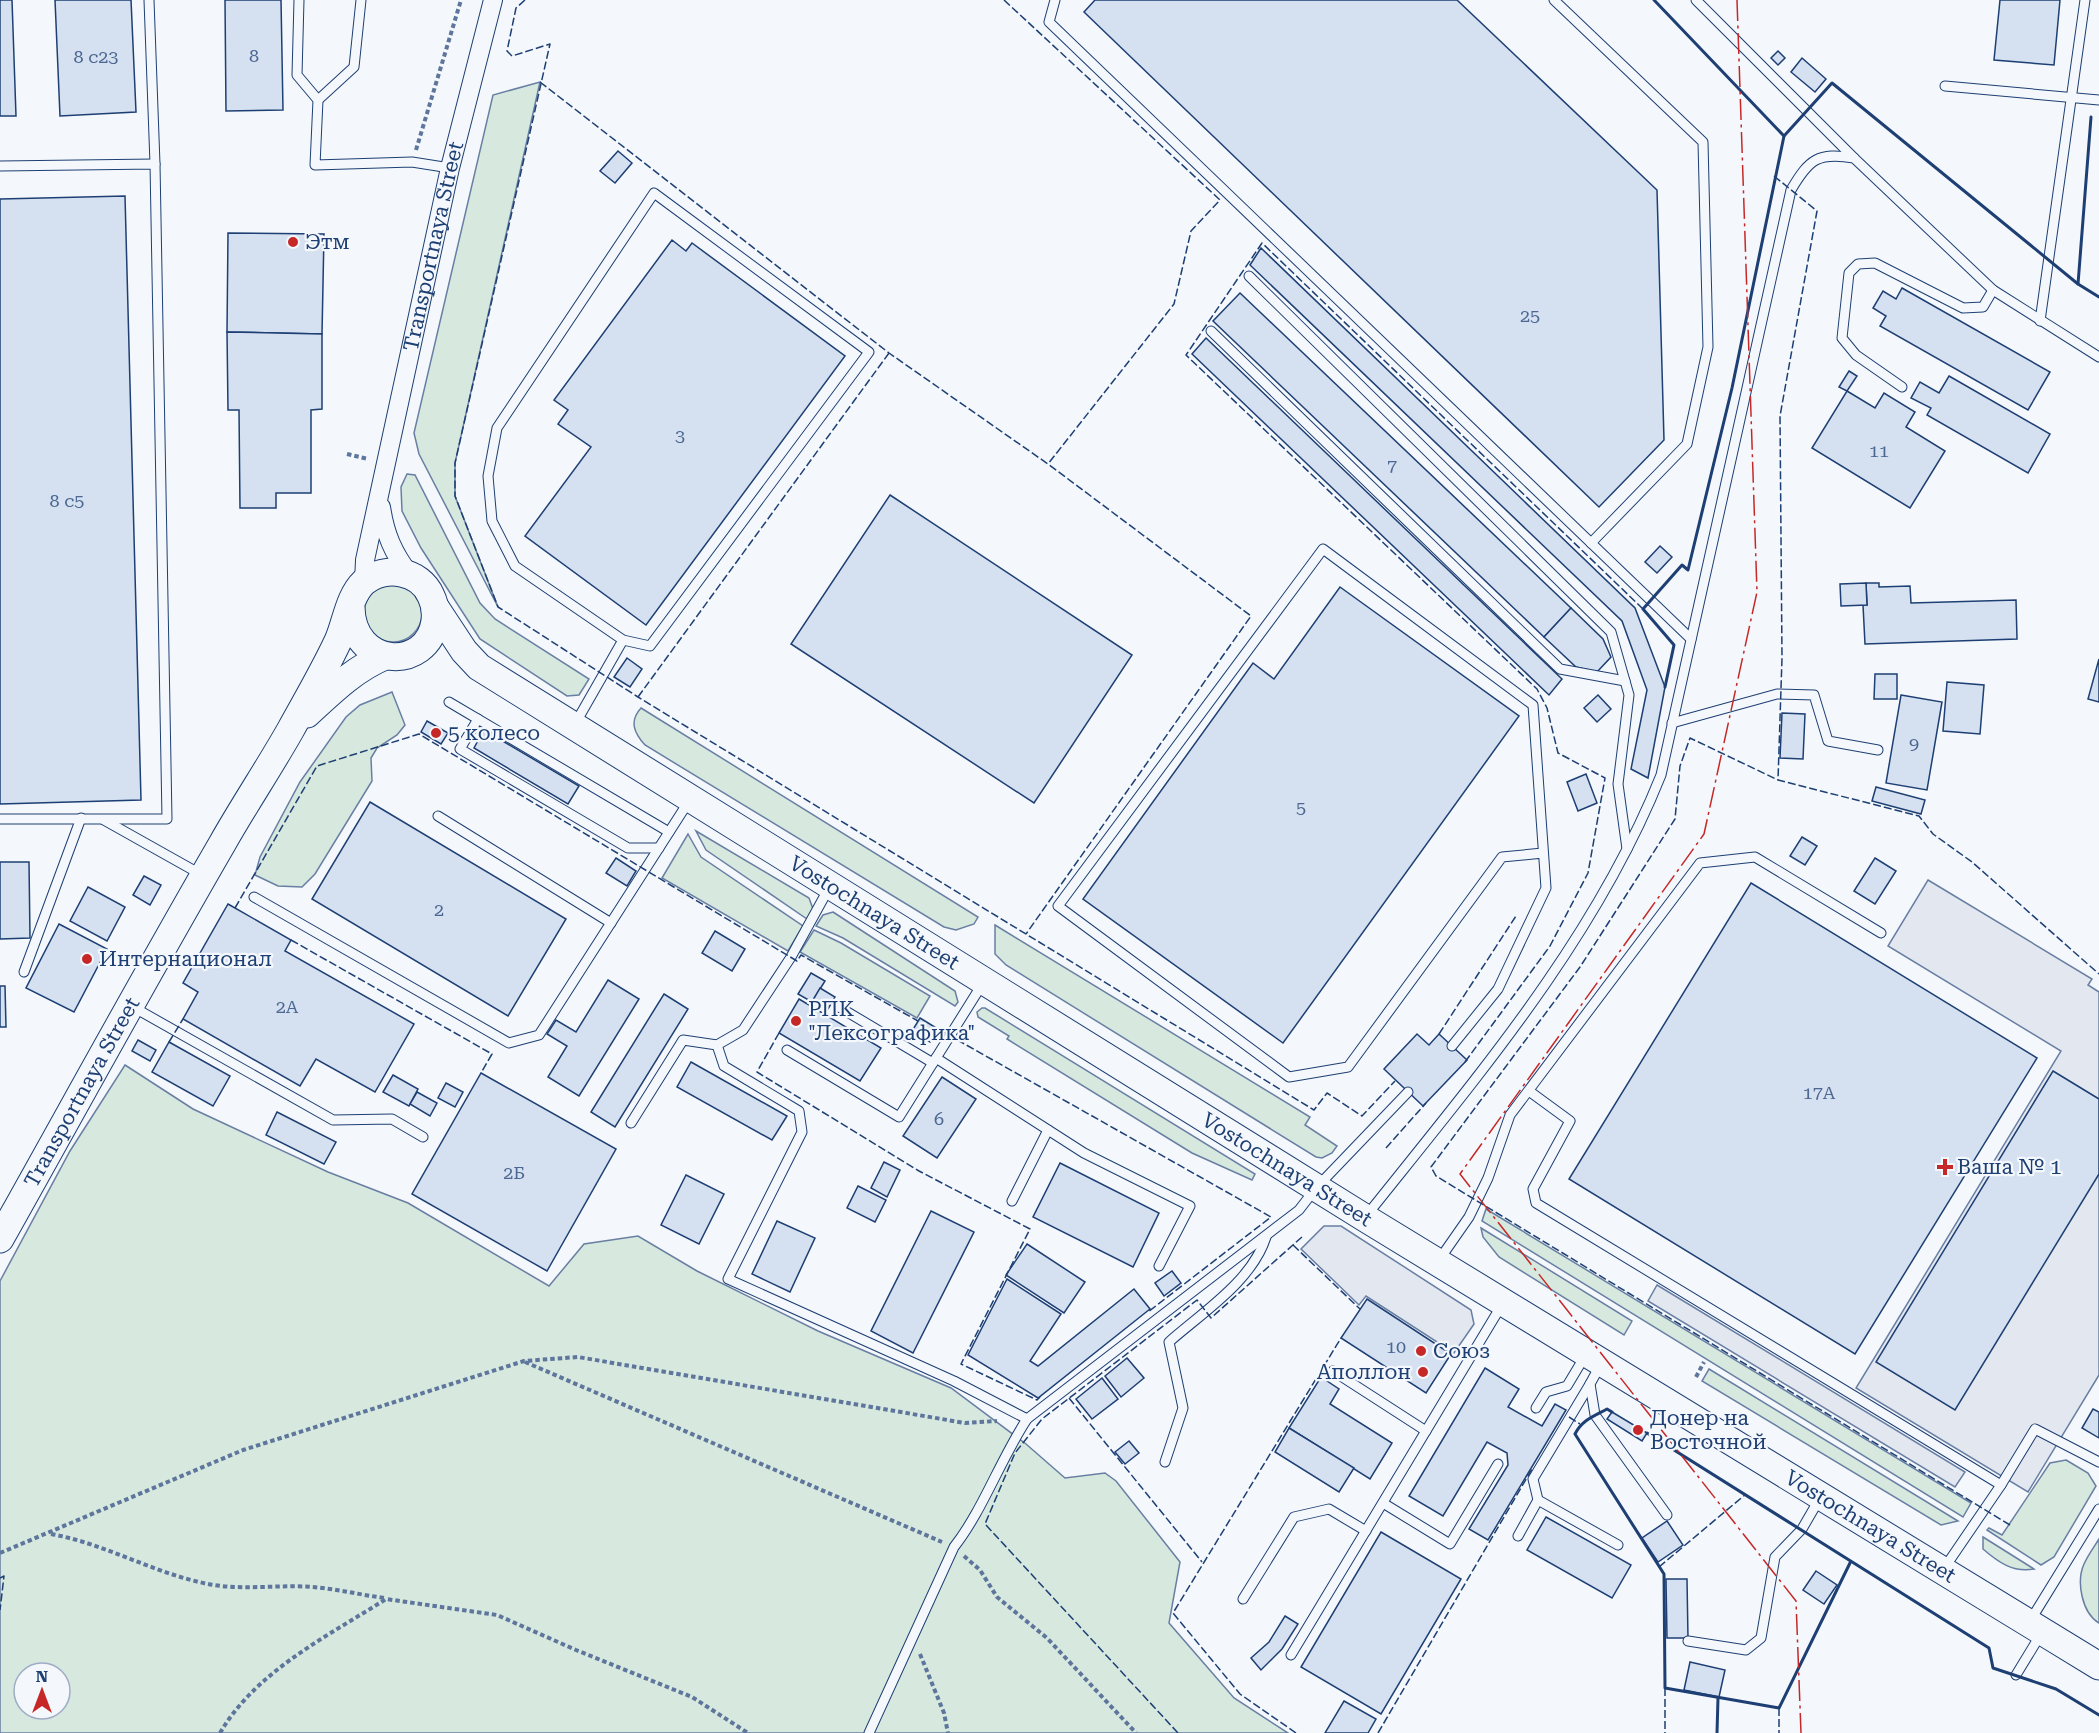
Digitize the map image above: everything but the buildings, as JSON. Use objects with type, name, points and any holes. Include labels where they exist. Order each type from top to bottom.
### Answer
[{"type":"street","name":"Transportnaya Street","points":[[364,583],[365,560],[450,168],[493,0]]},
{"type":"street","points":[[291,729],[342,682],[365,665],[422,645],[431,634],[435,621],[435,607],[431,594],[422,583],[410,575],[394,554],[385,532],[379,496]]},
{"type":"street","points":[[291,729],[338,640],[356,593],[364,583],[378,574],[394,571],[410,575]]},
{"type":"street","points":[[351,607],[351,623],[358,638],[370,650],[398,655]]},
{"type":"street","name":"Vostochnaya Street","points":[[435,607],[458,644],[479,667]]},
{"type":"street","name":"Vostochnaya Street","points":[[398,655],[452,658],[479,667],[689,800],[1316,1188],[1504,1301],[1593,1365],[1822,1495],[2099,1666]]},
{"type":"street","name":"Transportnaya Street","points":[[0,1239],[204,876],[291,729]]},
{"type":"lane","points":[[0,819],[167,819],[156,164],[148,0]]},
{"type":"lane","points":[[299,0],[297,75],[318,100],[315,165],[412,162],[450,168]]},
{"type":"lane","points":[[318,100],[354,68],[361,0]]},
{"type":"lane","points":[[1055,0],[1049,22],[1691,639]]},
{"type":"lane","points":[[1554,0],[1703,142],[1708,347],[1687,444],[1591,543]]},
{"type":"lane","points":[[1696,0],[1854,158],[1993,290],[2099,357]]},
{"type":"lane","points":[[2040,321],[2085,0]]},
{"type":"lane","points":[[1945,86],[2099,100]]},
{"type":"lane","points":[[1365,1218],[1478,1076],[1589,921],[1627,849],[1661,776],[1791,190],[1809,162],[1831,154],[1854,158]]},
{"type":"lane","points":[[0,166],[156,164]]},
{"type":"lane","points":[[654,193],[869,352],[650,646],[623,640],[515,566],[492,521],[488,476],[497,428],[654,193]]},
{"type":"lane","points":[[1902,387],[1856,355],[1842,338],[1849,273],[1858,264],[1875,263],[1963,308],[1983,307],[1993,290]]},
{"type":"lane","points":[[1249,276],[1611,632],[1629,695],[1618,784],[1627,849]]},
{"type":"lane","points":[[1211,332],[1560,669],[1625,681]]},
{"type":"lane","points":[[1452,1046],[1498,988],[1546,888],[1544,853],[1533,705],[1323,549],[1058,906],[1289,1077],[1348,1067],[1502,857],[1544,853]]},
{"type":"lane","points":[[574,726],[623,640]]},
{"type":"lane","points":[[1672,723],[1777,694],[1814,696],[1828,741],[1878,750]]},
{"type":"lane","points":[[449,702],[669,832]]},
{"type":"lane","points":[[478,719],[460,750],[628,848],[659,848]]},
{"type":"lane","points":[[254,897],[509,1043],[539,1035],[689,800]]},
{"type":"lane","points":[[438,816],[611,923]]},
{"type":"lane","points":[[24,972],[81,818]]},
{"type":"lane","points":[[102,818],[204,876]]},
{"type":"lane","points":[[1437,1262],[1469,1217],[1488,1178],[1510,1114],[1700,863],[1755,857],[1881,933]]},
{"type":"lane","points":[[631,1123],[683,1040],[717,1045],[742,1030],[791,957],[830,886]]},
{"type":"lane","points":[[787,1050],[899,1117],[984,981]]},
{"type":"lane","points":[[131,1006],[333,1120],[392,1119],[423,1137]]},
{"type":"lane","points":[[840,1007],[935,1060],[1084,1153],[1190,1206],[1159,1266]]},
{"type":"lane","points":[[717,1045],[724,1066],[799,1111],[802,1132],[728,1279],[954,1381],[1027,1419]]},
{"type":"lane","points":[[1529,1091],[1570,1121],[1533,1189],[1536,1203],[2001,1485]]},
{"type":"lane","points":[[869,1733],[954,1547],[967,1530],[1005,1455],[1027,1419],[1299,1210],[1316,1188],[1408,1092]]},
{"type":"lane","points":[[1012,1201],[1048,1130]]},
{"type":"lane","points":[[1165,1462],[1183,1408],[1169,1342],[1240,1279],[1260,1255],[1266,1237]]},
{"type":"lane","points":[[1291,1655],[1504,1301]]},
{"type":"lane","points":[[1536,1408],[1546,1392],[1567,1386],[1593,1365]]},
{"type":"lane","points":[[1518,1536],[1538,1500],[1533,1479],[1593,1365]]},
{"type":"lane","points":[[1593,1365],[1595,1415],[1667,1515]]},
{"type":"lane","points":[[1334,1371],[1426,1431]]},
{"type":"lane","points":[[1943,1570],[2001,1485],[2035,1429],[2099,1462]]},
{"type":"lane","points":[[1383,1503],[1450,1544],[1498,1464]]},
{"type":"lane","points":[[1688,1641],[1746,1650],[1761,1638],[1775,1557],[1802,1529],[1822,1495]]},
{"type":"lane","points":[[1538,1500],[1618,1545]]},
{"type":"lane","points":[[1243,1599],[1294,1517],[1329,1509],[1365,1532]]},
{"type":"lane","points":[[2016,1675],[2035,1628],[2099,1509]]},
{"type":"path","points":[[412,162],[461,0]]},
{"type":"path","points":[[347,454],[368,459]]},
{"type":"path","points":[[0,1553],[243,1450],[525,1361],[578,1357],[965,1423],[1027,1419]]},
{"type":"path","points":[[525,1361],[954,1547],[980,1570],[997,1597],[1047,1638],[1136,1733]]},
{"type":"path","points":[[1696,1377],[1704,1362]]},
{"type":"path","points":[[49,1534],[80,1539],[160,1571],[201,1583],[255,1588],[312,1587],[497,1615],[692,1697],[748,1733]]},
{"type":"path","points":[[219,1733],[227,1720],[262,1682],[284,1664],[386,1599]]},
{"type":"path","points":[[913,1637],[944,1713],[948,1733]]},
{"type":"shaded area","points":[[540,82],[455,463],[455,496],[498,607],[419,454],[414,433],[493,95]]},
{"type":"shaded area","points":[[407,474],[415,475],[480,603],[495,619],[589,679],[579,695],[567,696],[480,639],[421,548],[402,511],[401,487]]},
{"type":"shaded area","points":[[387,584],[399,584],[414,592],[422,607],[422,619],[414,634],[399,642],[387,642],[372,634],[364,619],[364,607],[372,592]]},
{"type":"shaded area","points":[[392,692],[405,725],[397,735],[377,748],[371,758],[372,781],[315,874],[302,887],[278,886],[255,875],[260,857],[300,782],[346,717],[360,705]]},
{"type":"shaded area","points":[[641,708],[978,917],[974,924],[956,930],[944,927],[645,745],[634,727],[635,718]]},
{"type":"shaded area","points":[[696,831],[809,898],[813,909],[807,919],[706,850]]},
{"type":"shaded area","points":[[688,834],[701,857],[803,926],[788,951],[662,878]]},
{"type":"shaded area","points":[[1928,880],[2092,979],[2088,985],[2099,992],[2099,1375],[2028,1492],[1856,1388],[2061,1051],[1888,946]]},
{"type":"shaded area","points":[[833,912],[955,991],[958,1002],[955,1006],[843,938],[816,926],[823,915]]},
{"type":"shaded area","points":[[995,925],[1310,1117],[1305,1125],[1337,1146],[1332,1153],[1322,1158],[1316,1157],[1006,965],[995,954]]},
{"type":"shaded area","points":[[814,930],[841,943],[930,996],[917,1018],[800,952]]},
{"type":"shaded area","points":[[982,1008],[1255,1174],[1252,1180],[1192,1153],[1007,1039],[1009,1036],[978,1017],[977,1012]]},
{"type":"shaded area","points":[[125,1065],[193,1109],[328,1172],[408,1203],[549,1286],[584,1244],[638,1236],[697,1271],[818,1331],[951,1388],[1026,1444],[1065,1478],[1105,1473],[1116,1481],[1180,1562],[1169,1623],[1234,1698],[1288,1733],[0,1733],[0,1281],[70,1151]]},
{"type":"shaded area","points":[[1486,1209],[1971,1503],[1963,1517],[1482,1221]]},
{"type":"shaded area","points":[[1324,1226],[1341,1226],[1471,1310],[1474,1324],[1454,1353],[1366,1296],[1359,1305],[1301,1249]]},
{"type":"shaded area","points":[[1481,1228],[1632,1321],[1624,1335],[1499,1257],[1483,1237]]},
{"type":"shaded area","points":[[1657,1285],[1965,1472],[1955,1487],[1648,1301]]},
{"type":"shaded area","points":[[1709,1369],[1958,1521],[1941,1525],[1702,1381]]},
{"type":"shaded area","points":[[2066,1460],[2088,1473],[2096,1486],[2054,1557],[2041,1565],[1987,1530],[1989,1528],[2002,1535],[2050,1463]]},
{"type":"shaded area","points":[[1983,1537],[2034,1569],[2013,1568],[2000,1562],[1983,1549]]},
{"type":"shaded area","points":[[2099,1539],[2099,1623],[2088,1612],[2085,1605],[2081,1579],[2084,1564]]},
{"type":"fence","points":[[525,0],[516,8],[507,51],[512,56],[550,44],[455,463],[455,496],[498,607],[638,697],[1314,1110],[1327,1093],[1362,1116],[1395,1081]]},
{"type":"fence","points":[[1004,0],[1220,200],[1191,231],[1174,304],[1048,464]]},
{"type":"fence","points":[[540,82],[889,353],[1048,464],[1251,616],[1026,934]]},
{"type":"fence","points":[[1774,176],[1817,211],[1780,416],[1782,658],[1778,780]]},
{"type":"fence","points":[[1465,1062],[1550,946],[1588,873],[1605,778],[1558,753],[1547,708],[1537,689],[1186,355],[1262,243],[1643,609]]},
{"type":"fence","points":[[638,697],[889,353]]},
{"type":"fence","points":[[235,908],[317,766],[419,734],[797,961],[801,955],[918,1021]]},
{"type":"fence","points":[[2010,1525],[1436,1176],[1431,1167],[1580,967],[1675,819],[1680,766],[1690,738],[1778,780],[1919,816],[1933,834],[1972,862],[2099,974]]},
{"type":"fence","points":[[1439,1034],[1516,916]]},
{"type":"fence","points":[[291,940],[492,1054],[481,1073]]},
{"type":"fence","points":[[169,1042],[183,1019]]},
{"type":"fence","points":[[938,1029],[1271,1217],[1148,1312]]},
{"type":"fence","points":[[779,1033],[757,1072],[919,1171],[1030,1229],[961,1364],[1037,1400],[1040,1397]]},
{"type":"fence","points":[[1386,1148],[1426,1103]]},
{"type":"fence","points":[[1178,1733],[985,1524],[1015,1453],[1042,1419],[1197,1300],[1211,1318],[1303,1236]]},
{"type":"fence","points":[[1293,1245],[1360,1309]]},
{"type":"fence","points":[[1296,1733],[1240,1694],[1173,1613],[1341,1338]]},
{"type":"fence","points":[[1069,1398],[1202,1562]]},
{"type":"fence","points":[[1569,1417],[1580,1424]]},
{"type":"fence","points":[[1378,1733],[1532,1469]]},
{"type":"fence","points":[[1659,1567],[1746,1494]]},
{"type":"fence","points":[[0,1578],[4,1576],[0,1610]]},
{"type":"fence","points":[[1665,1688],[1665,1733]]},
{"type":"fence","points":[[1779,1708],[1779,1733]]},
{"type":"wall","points":[[1654,0],[1784,136]]},
{"type":"wall","points":[[1665,687],[1674,645],[1643,609],[1682,565],[1688,570],[1732,388],[1784,136],[1832,83],[2078,284],[2099,297]]},
{"type":"wall","points":[[2078,284],[2091,117]]},
{"type":"wall","points":[[1612,1412],[1607,1409],[1593,1416],[1581,1425],[1575,1434],[1664,1574],[1665,1688],[1779,1708],[1850,1563]]},
{"type":"wall","points":[[1647,1433],[1989,1648],[1993,1668],[2056,1689],[2099,1715]]},
{"type":"wall","points":[[1717,1733],[1718,1698]]},
{"type":"power","points":[[1737,0],[1757,592],[1704,834],[1460,1174],[1796,1601],[1801,1733]]},
{"type":"place","name":"Этм","points":[[293,242]]},
{"type":"place","name":"5 колесо","points":[[436,733]]},
{"type":"place","name":"Интернационал","points":[[87,959]]},
{"type":"place","name":"РПК \"Лексографика\"","points":[[796,1021]]},
{"type":"place","name":"Ваша № 1","points":[[1945,1167]]},
{"type":"place","name":"Союз","points":[[1421,1351]]},
{"type":"place","name":"Аполлон","points":[[1423,1372]]},
{"type":"place","name":"Донер на Восточной","points":[[1638,1430]]}]
